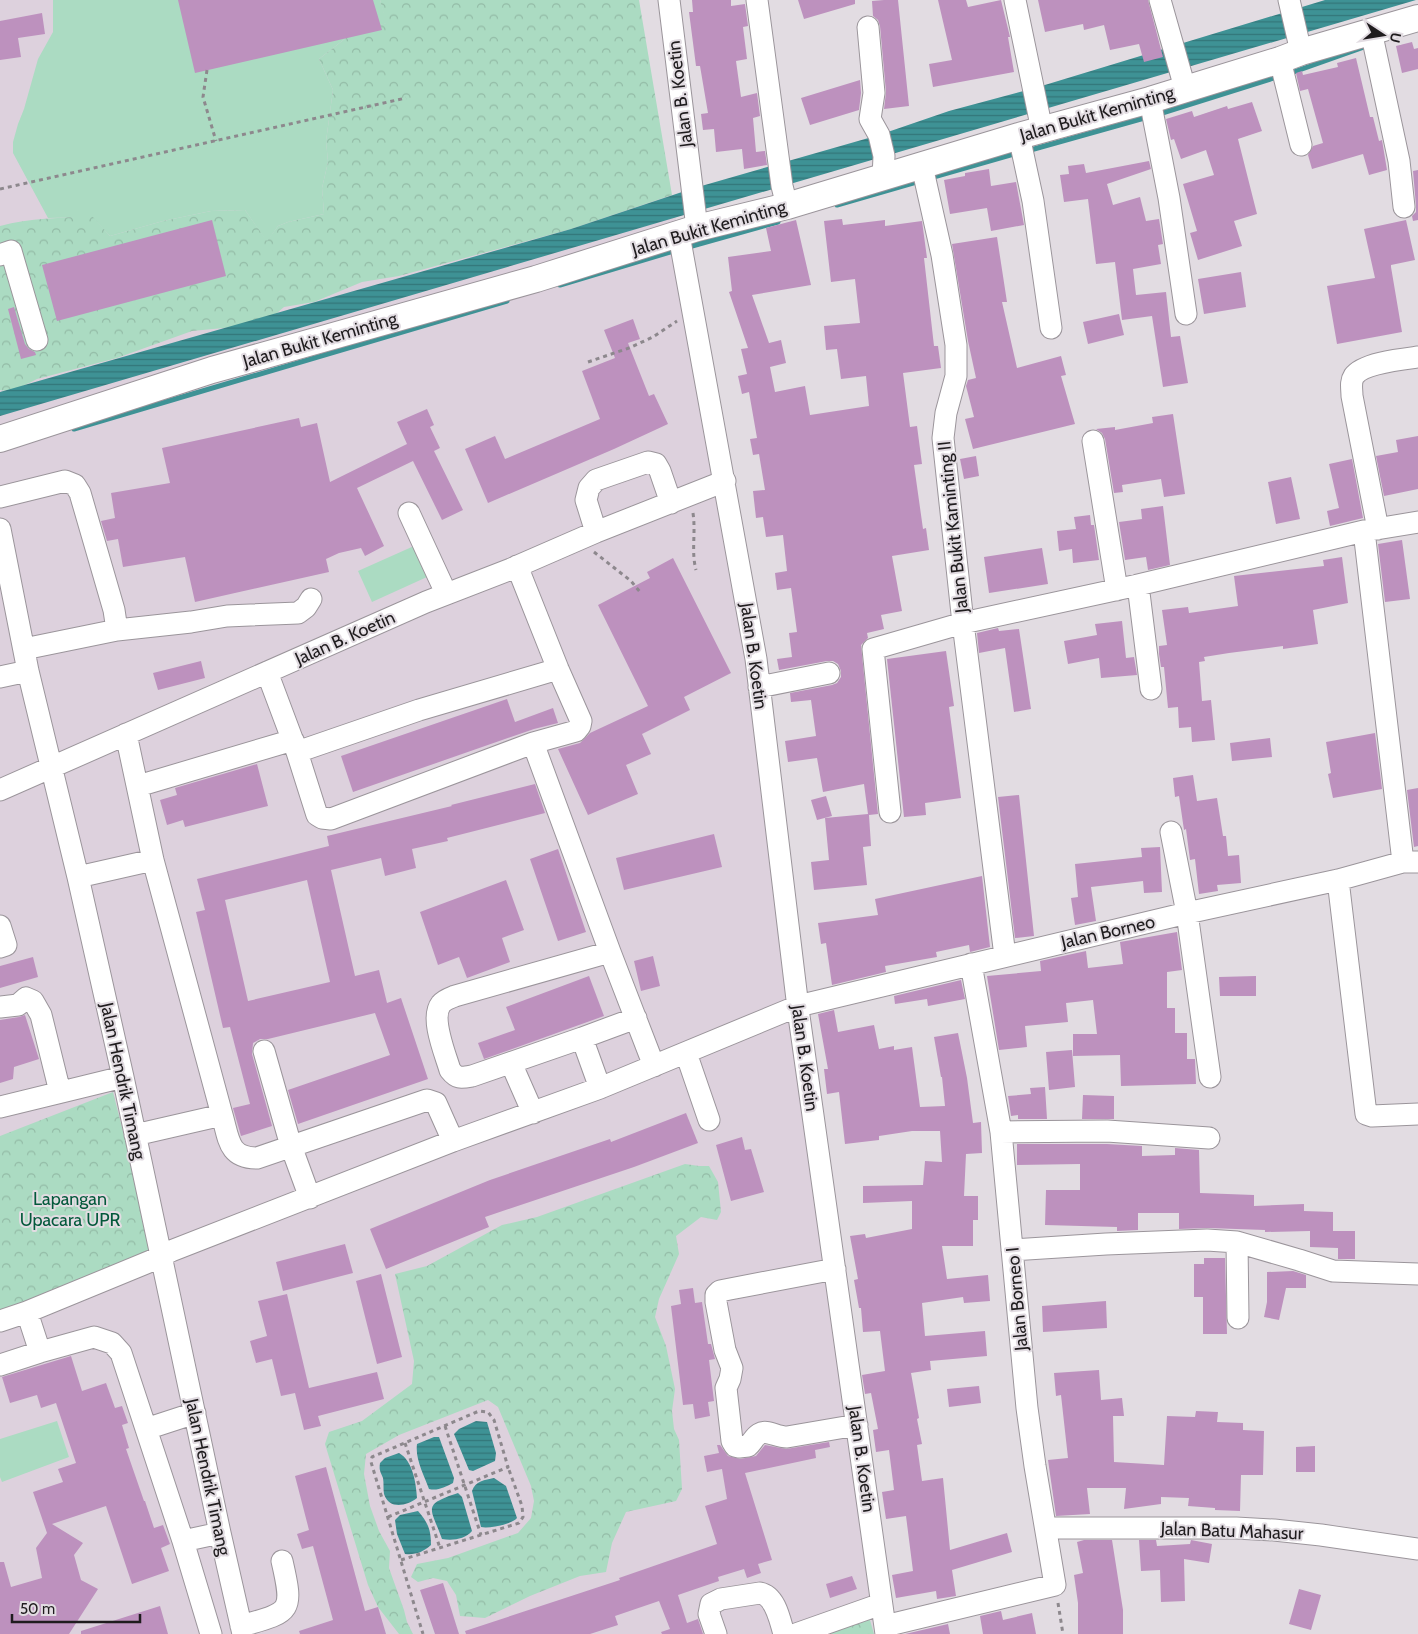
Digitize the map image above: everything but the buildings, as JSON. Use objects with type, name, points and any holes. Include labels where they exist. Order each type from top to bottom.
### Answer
[{"type":"main road","name":"Jalan Bukit Keminting","points":[[0,439],[212,370],[536,279],[690,225],[784,196],[883,167],[922,166],[1033,126],[1150,100],[1182,79],[1418,18]]},
{"type":"street","name":"Jalan B. Koetin","points":[[669,0],[691,189],[690,225],[694,314],[756,659],[798,1006],[885,1630]]},
{"type":"street","points":[[756,0],[784,196]]},
{"type":"street","points":[[1015,0],[1035,88],[1033,201],[1051,328]]},
{"type":"street","points":[[1160,0],[1182,79]]},
{"type":"street","points":[[1290,5],[1301,145]]},
{"type":"street","points":[[868,27],[874,93],[870,119],[879,135],[883,167]]},
{"type":"street","points":[[1371,31],[1400,161],[1404,207]]},
{"type":"street","points":[[1150,100],[1169,198],[1186,314]]},
{"type":"street","name":"Jalan Bukit Kaminting II","points":[[922,166],[942,255],[956,345],[956,376],[946,412],[943,438],[962,622],[1005,956]]},
{"type":"street","points":[[0,255],[11,251],[37,340]]},
{"type":"street","points":[[1411,862],[1371,530],[1352,396],[1352,382],[1355,375],[1363,369],[1384,362],[1418,357]]},
{"type":"street","points":[[1093,441],[1117,590]]},
{"type":"street","points":[[589,535],[586,500],[589,488],[596,480],[648,462],[656,464],[679,499]]},
{"type":"street","points":[[0,497],[65,481],[74,484],[80,493],[112,601],[117,630]]},
{"type":"street","name":"Jalan B. Koetin","points":[[0,790],[446,593],[518,566],[589,535],[725,481]]},
{"type":"street","points":[[409,513],[446,593]]},
{"type":"street","points":[[890,812],[873,649],[962,622],[1117,590],[1371,530],[1418,522]]},
{"type":"street","name":"Jalan Hendrik Timang","points":[[1,537],[28,671],[78,877],[123,1077],[242,1630]]},
{"type":"street","points":[[267,672],[295,746],[317,815],[322,818],[330,819],[533,743],[576,731],[581,721],[558,669],[518,566]]},
{"type":"street","points":[[1138,585],[1151,689]]},
{"type":"street","points":[[24,649],[117,630],[227,616],[298,613],[306,607],[311,599]]},
{"type":"street","points":[[138,786],[295,746],[558,669]]},
{"type":"street","points":[[0,677],[28,671]]},
{"type":"street","points":[[759,687],[829,673]]},
{"type":"street","points":[[126,734],[153,860],[222,1115],[234,1151],[240,1156],[257,1158],[427,1100],[436,1103],[453,1141]]},
{"type":"street","points":[[533,743],[654,1066]]},
{"type":"street","points":[[1171,832],[1186,913],[1210,1077]]},
{"type":"street","points":[[78,877],[153,860]]},
{"type":"street","name":"Jalan Borneo","points":[[0,1321],[27,1312],[161,1257],[171,1251],[453,1141],[600,1088],[798,1006],[1186,913],[1411,862]]},
{"type":"street","points":[[1338,880],[1366,1114],[1372,1116],[1418,1114]]},
{"type":"street","points":[[0,926],[6,945],[0,947]]},
{"type":"street","points":[[610,952],[455,996],[443,1002],[438,1009],[436,1020],[450,1070],[455,1076],[461,1078],[472,1076],[636,1018]]},
{"type":"street","name":"Jalan Borneo I","points":[[971,964],[1001,1132],[1027,1408],[1055,1585]]},
{"type":"street","points":[[0,1007],[18,1005],[26,998],[33,1001],[41,1015],[60,1092]]},
{"type":"street","points":[[582,1038],[600,1088]]},
{"type":"street","points":[[264,1051],[291,1146],[310,1198]]},
{"type":"street","points":[[686,1053],[709,1120]]},
{"type":"street","points":[[510,1062],[533,1113]]},
{"type":"street","points":[[0,1107],[123,1077]]},
{"type":"street","points":[[135,1134],[222,1115]]},
{"type":"street","points":[[1001,1132],[1107,1131],[1209,1138]]},
{"type":"street","points":[[1012,1250],[1207,1240],[1236,1242],[1333,1271],[1418,1274]]},
{"type":"street","points":[[1236,1242],[1238,1318]]},
{"type":"street","points":[[835,1269],[720,1291],[716,1295],[724,1350],[732,1368],[726,1388],[732,1441],[735,1446],[748,1446],[755,1437],[764,1432],[769,1432],[779,1437],[787,1437],[857,1425]]},
{"type":"street","points":[[27,1312],[40,1352]]},
{"type":"street","points":[[0,1365],[94,1337],[112,1342],[121,1353],[183,1541],[211,1634]]},
{"type":"street","points":[[146,1429],[195,1414]]},
{"type":"street","name":"Jalan Batu Mahasur","points":[[1046,1528],[1236,1528],[1274,1530],[1418,1549]]},
{"type":"street","points":[[183,1541],[220,1533]]},
{"type":"street","points":[[242,1630],[282,1612],[286,1607],[289,1591],[282,1561]]},
{"type":"street","points":[[885,1630],[1055,1585]]},
{"type":"street","points":[[716,1634],[709,1614],[711,1604],[721,1598],[760,1593],[765,1594],[771,1599],[784,1634]]},
{"type":"street","points":[[796,1634],[881,1604]]},
{"type":"path","points":[[207,70],[203,97],[216,141]]},
{"type":"path","points":[[0,189],[406,98]]},
{"type":"path","points":[[588,362],[629,348],[653,337],[676,321],[694,314]]},
{"type":"path","points":[[679,499],[693,510],[696,528],[693,560],[696,570]]},
{"type":"path","points":[[589,535],[589,548],[630,581],[640,592]]},
{"type":"path","points":[[401,1560],[519,1523],[523,1517],[522,1506],[494,1420],[488,1412],[479,1411],[372,1457],[371,1462],[423,1634]]},
{"type":"path","points":[[445,1426],[480,1535]]},
{"type":"path","points":[[405,1443],[440,1548]]},
{"type":"path","points":[[388,1516],[508,1467]]},
{"type":"path","points":[[1055,1585],[1063,1634]]},
{"type":"shaded area","points":[[0,0],[414,0],[481,247],[672,195],[748,660],[874,1634],[0,1634]]},
{"type":"green space","points":[[53,0],[380,0],[387,23],[351,34],[319,59],[333,90],[326,141],[328,162],[322,188],[324,214],[278,226],[267,242],[245,210],[211,211],[163,221],[110,236],[92,217],[48,218],[13,153],[13,142],[38,59],[53,32]]},
{"type":"green space","points":[[380,0],[639,0],[672,195],[571,229],[399,276],[362,282],[314,302],[284,307],[277,313],[245,326],[192,331],[117,358],[37,379],[14,389],[0,390],[0,226],[34,220],[92,216],[110,236],[163,221],[211,211],[245,210],[267,241],[278,226],[324,214],[322,188],[328,162],[326,141],[333,90],[319,59],[351,34],[386,23]]},
{"type":"green space","points":[[414,546],[427,577],[372,602],[358,571]]},
{"type":"green space","name":"Lapangan Upacara UPR","points":[[113,1092],[155,1257],[0,1313],[0,1136]]},
{"type":"green space","points":[[685,1164],[709,1166],[718,1182],[721,1212],[717,1220],[701,1217],[676,1236],[679,1254],[659,1299],[655,1317],[666,1346],[675,1389],[672,1411],[674,1429],[679,1440],[682,1489],[676,1501],[626,1512],[612,1543],[606,1572],[580,1576],[530,1596],[485,1618],[460,1616],[456,1595],[447,1581],[433,1578],[418,1582],[411,1577],[417,1564],[448,1558],[518,1533],[531,1518],[534,1501],[531,1486],[498,1407],[488,1400],[399,1435],[366,1454],[364,1474],[370,1506],[379,1531],[390,1551],[389,1568],[407,1622],[413,1634],[399,1634],[378,1607],[368,1585],[325,1444],[329,1432],[362,1421],[412,1384],[414,1361],[395,1274],[427,1266],[502,1225],[537,1217]]},
{"type":"green space","points":[[57,1421],[69,1457],[2,1482],[0,1477],[0,1439]]},
{"type":"green space","points":[[855,1618],[870,1620],[874,1634],[824,1634]]},
{"type":"water","points":[[1325,0],[1416,0],[0,416],[0,392],[571,229],[691,189],[879,135],[949,111],[1035,88]]},
{"type":"water","points":[[476,1421],[487,1422],[496,1453],[495,1461],[473,1471],[469,1470],[454,1434],[459,1429]]},
{"type":"water","points":[[434,1437],[439,1437],[454,1478],[453,1483],[441,1488],[429,1489],[422,1473],[417,1444]]},
{"type":"water","points":[[399,1453],[408,1461],[411,1467],[415,1479],[417,1498],[399,1505],[386,1499],[380,1463],[385,1458]]},
{"type":"water","points":[[494,1478],[506,1486],[517,1518],[500,1526],[481,1527],[472,1491],[478,1483]]},
{"type":"water","points":[[458,1493],[462,1497],[472,1531],[458,1539],[442,1539],[432,1514],[432,1509],[438,1501]]},
{"type":"water","points":[[418,1511],[428,1526],[431,1545],[425,1550],[413,1554],[405,1554],[397,1534],[395,1520],[400,1515]]},
{"type":"waterway","points":[[1288,74],[1367,46]]},
{"type":"waterway","points":[[1159,114],[1280,76]]},
{"type":"waterway","points":[[1027,151],[1148,117]]},
{"type":"waterway","points":[[930,178],[1018,153]]},
{"type":"waterway","points":[[837,205],[920,181]]},
{"type":"waterway","points":[[685,248],[778,222]]},
{"type":"waterway","points":[[560,285],[677,250]]},
{"type":"waterway","points":[[74,429],[507,301]]}]
